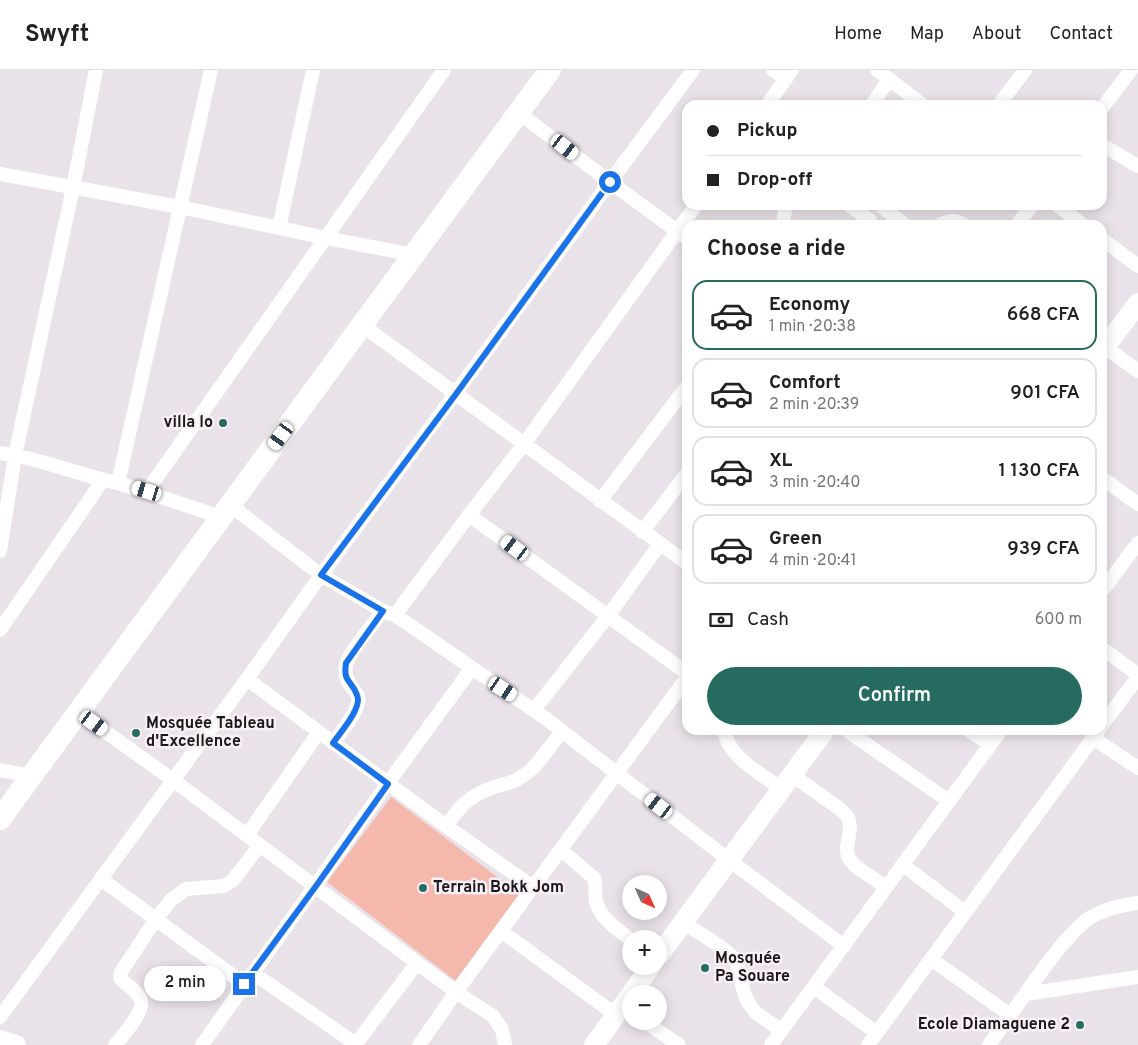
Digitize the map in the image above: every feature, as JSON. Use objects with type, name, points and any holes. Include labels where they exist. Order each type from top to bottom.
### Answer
[{"type":"highway","points":[[0,819],[550,70]]},
{"type":"main road","points":[[1107,345],[1138,303]]},
{"type":"main road","points":[[667,945],[821,735]]},
{"type":"main road","points":[[594,1045],[622,1009]]},
{"type":"main road","points":[[0,1040],[16,1045]]},
{"type":"street","points":[[0,550],[15,455],[73,188],[96,70]]},
{"type":"street","points":[[118,483],[211,70]]},
{"type":"street","points":[[279,228],[313,70]]},
{"type":"street","points":[[147,491],[444,70]]},
{"type":"street","points":[[0,1017],[321,575],[693,70]]},
{"type":"street","points":[[771,100],[789,74],[773,70]]},
{"type":"street","points":[[876,70],[916,100]]},
{"type":"street","points":[[1003,100],[1025,70]]},
{"type":"street","points":[[1107,101],[1130,70]]},
{"type":"street","points":[[875,100],[889,79]]},
{"type":"street","points":[[333,743],[358,704],[358,696],[346,678],[346,663],[469,515],[682,235],[519,113]]},
{"type":"street","points":[[1107,147],[1138,166]]},
{"type":"street","points":[[0,174],[180,207],[326,238],[414,254]]},
{"type":"street","points":[[854,210],[865,220]]},
{"type":"street","points":[[870,220],[878,210]]},
{"type":"street","points":[[886,210],[899,220]]},
{"type":"street","points":[[1064,210],[1076,220]]},
{"type":"street","points":[[1107,243],[1138,266]]},
{"type":"street","points":[[362,325],[682,560]]},
{"type":"street","points":[[1107,351],[1138,371]]},
{"type":"street","points":[[600,500],[682,392]]},
{"type":"street","points":[[0,454],[15,455],[103,480],[226,511],[321,575],[389,613],[534,710],[844,946]]},
{"type":"street","points":[[0,630],[6,613],[103,480]]},
{"type":"street","points":[[642,532],[682,480]]},
{"type":"street","points":[[1107,482],[1138,504]]},
{"type":"street","points":[[469,515],[682,671]]},
{"type":"street","points":[[1107,584],[1138,543]]},
{"type":"street","points":[[534,710],[608,616],[660,544]]},
{"type":"street","points":[[1107,652],[1138,676],[1107,718]]},
{"type":"street","points":[[202,1045],[472,668]]},
{"type":"street","points":[[247,679],[388,784],[533,887]]},
{"type":"street","points":[[419,1045],[500,931],[682,683]]},
{"type":"street","points":[[78,712],[260,844],[456,992],[493,1016],[502,1030],[505,1045]]},
{"type":"street","points":[[446,826],[464,802],[491,788],[506,785],[519,779],[531,770],[562,731]]},
{"type":"street","points":[[247,835],[319,732]]},
{"type":"street","points":[[725,735],[728,744],[734,752],[840,809],[848,817],[850,828],[847,848],[848,857],[855,866],[886,887]]},
{"type":"street","points":[[853,735],[949,801]]},
{"type":"street","points":[[976,735],[990,744]]},
{"type":"street","points":[[771,1045],[997,735]]},
{"type":"street","points":[[868,1045],[1095,735]]},
{"type":"street","points":[[1097,735],[1138,768]]},
{"type":"street","points":[[0,770],[31,776]]},
{"type":"street","points":[[115,1045],[132,1024],[142,1002],[140,996],[120,978],[121,972],[156,919],[171,900],[186,889],[224,886],[233,880],[260,844]]},
{"type":"street","points":[[561,850],[594,878],[596,902],[604,918],[622,933]]},
{"type":"street","points":[[903,865],[965,912]]},
{"type":"street","points":[[101,879],[156,919],[355,1044],[417,962]]},
{"type":"street","points":[[989,1045],[1040,972],[1074,931],[1089,918],[1113,908],[1138,902]]},
{"type":"street","points":[[684,923],[729,952],[740,972],[744,996],[749,1006],[758,1015],[782,1030]]},
{"type":"street","points":[[500,931],[622,1002]]},
{"type":"street","points":[[931,959],[1010,1015]]},
{"type":"street","points":[[1026,994],[1138,977]]},
{"type":"street","points":[[814,987],[877,1033]]},
{"type":"street","points":[[657,1030],[679,1045]]},
{"type":"shaded area","name":"Terrain Bokk Jom","points":[[391,797],[520,894],[456,981],[327,882]]},
{"type":"place","name":"villa lo","points":[[223,423]]},
{"type":"place","name":"Mosquée Tableau d'Excellence","points":[[136,733]]},
{"type":"place","name":"Terrain Bokk Jom","points":[[423,888]]},
{"type":"place","name":"Mosquée Pa Souare","points":[[705,968]]},
{"type":"place","name":"Ecole Diamaguene 2","points":[[1080,1025]]},
{"type":"route","points":[[244,984],[388,784],[333,743],[358,704],[358,696],[346,678],[346,663],[383,611],[321,575],[456,394],[610,182]]}]
